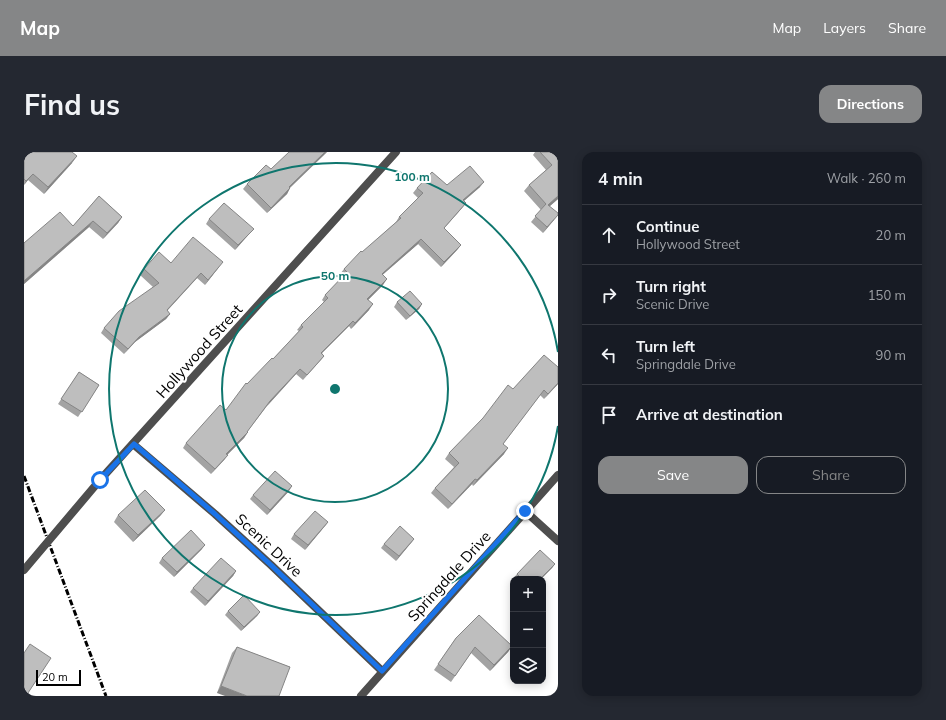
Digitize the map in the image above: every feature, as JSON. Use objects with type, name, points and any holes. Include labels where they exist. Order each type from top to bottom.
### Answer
[{"type":"street","name":"Hollywood Street","points":[[24,570],[100,480],[396,152]]},
{"type":"street","name":"Scenic Drive","points":[[134,444],[271,565],[382,671]]},
{"type":"street","name":"Springdale Drive","points":[[361,696],[558,475]]},
{"type":"street","points":[[525,511],[558,541]]},
{"type":"building","points":[[24,152],[72,152],[77,156],[48,187],[33,174],[26,181],[24,179]]},
{"type":"building","points":[[289,152],[325,152],[289,187],[290,188],[271,208],[247,184],[266,165],[271,169]]},
{"type":"building","points":[[540,152],[558,152],[558,196],[548,205],[558,213],[558,215],[547,227],[535,216],[546,204],[529,185],[552,165]]},
{"type":"building","points":[[470,166],[484,182],[463,200],[466,203],[444,228],[461,245],[444,262],[421,239],[383,273],[382,274],[387,279],[367,299],[373,304],[355,323],[353,321],[321,353],[324,356],[307,375],[300,369],[270,401],[248,432],[226,454],[228,455],[215,469],[186,443],[220,405],[226,410],[246,383],[247,384],[272,358],[273,359],[303,327],[301,325],[328,298],[325,295],[347,272],[344,269],[361,251],[362,252],[401,218],[399,217],[423,193],[417,188],[432,172],[447,185]]},
{"type":"building","points":[[99,196],[122,217],[107,233],[93,221],[24,281],[24,243],[60,212],[73,226]]},
{"type":"building","points":[[224,203],[254,229],[238,245],[209,219]]},
{"type":"building","points":[[193,237],[223,262],[208,280],[201,273],[167,310],[170,314],[139,337],[128,349],[104,328],[119,311],[159,283],[144,269],[159,252],[171,263]]},
{"type":"building","points":[[410,291],[422,304],[410,316],[397,302]]},
{"type":"building","points":[[544,355],[558,367],[558,383],[548,394],[544,390],[503,444],[508,448],[477,480],[475,479],[452,504],[435,488],[459,463],[449,453],[483,418],[508,385],[513,389]]},
{"type":"building","points":[[79,372],[99,385],[82,412],[61,399]]},
{"type":"building","points":[[275,471],[292,486],[270,510],[253,495]]},
{"type":"building","points":[[145,490],[165,510],[138,535],[118,515]]},
{"type":"building","points":[[315,511],[328,522],[308,545],[294,534]]},
{"type":"building","points":[[400,526],[414,539],[399,556],[384,544]]},
{"type":"building","points":[[191,530],[205,545],[177,572],[162,558]]},
{"type":"building","points":[[540,550],[555,564],[543,576],[519,576],[517,574]]},
{"type":"building","points":[[221,558],[236,571],[208,601],[193,588]]},
{"type":"building","points":[[244,595],[260,612],[244,627],[228,611]]},
{"type":"building","points":[[479,615],[510,644],[510,648],[494,665],[475,647],[455,676],[438,664],[456,638]]},
{"type":"building","points":[[30,644],[51,658],[26,696],[24,696],[24,653]]},
{"type":"building","points":[[237,647],[290,667],[279,696],[247,696],[221,686]]},
{"type":"railway","points":[[24,476],[106,696]]},
{"type":"route","points":[[100,480],[134,444],[271,565],[382,671],[525,511]]}]
